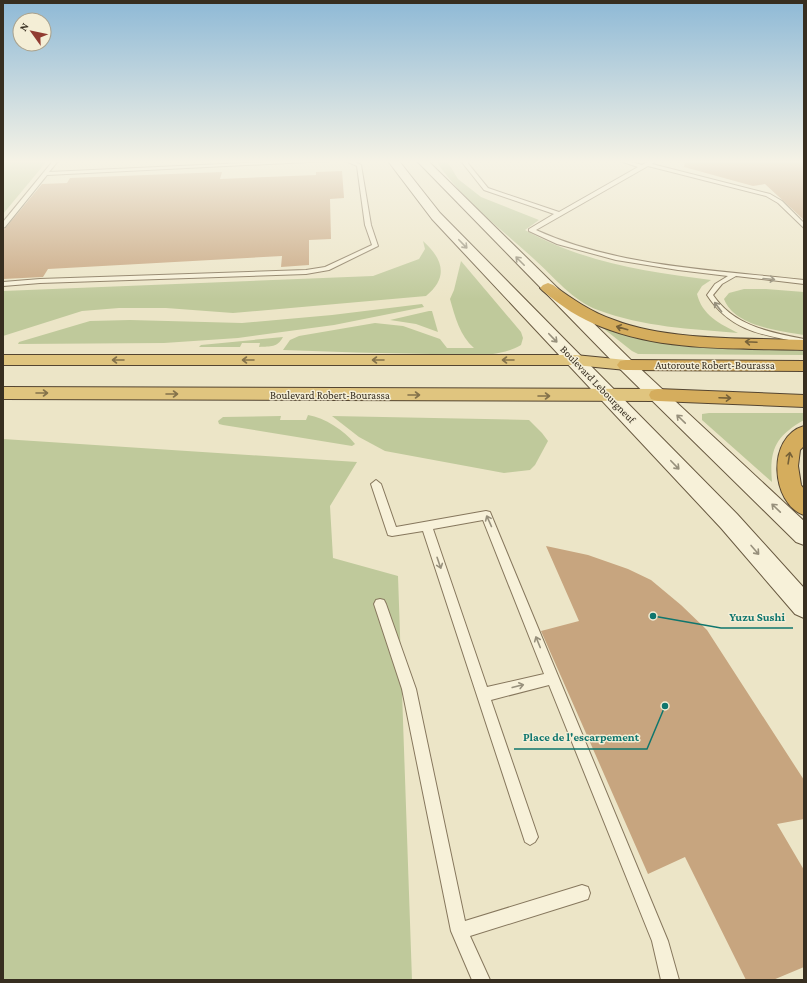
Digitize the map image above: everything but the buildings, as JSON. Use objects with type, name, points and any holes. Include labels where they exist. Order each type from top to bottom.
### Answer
[{"type":"highway","points":[[548,288],[586,314],[608,324],[636,332],[684,339],[804,345]]},
{"type":"highway","points":[[3,360],[575,360],[626,365]]},
{"type":"highway","name":"Autoroute Robert-Bourassa","points":[[626,365],[804,366]]},
{"type":"highway","name":"Boulevard Robert-Bourassa","points":[[3,393],[658,395]]},
{"type":"highway","points":[[658,395],[804,401]]},
{"type":"highway","points":[[804,434],[790,448],[787,466],[790,487],[804,506]]},
{"type":"main road","name":"Boulevard Lebourgneuf","points":[[429,207],[729,521],[804,606]]},
{"type":"main road","points":[[468,207],[626,365],[804,535]]},
{"type":"lane","points":[[3,226],[19,207]]},
{"type":"lane","points":[[3,284],[40,281],[306,272],[327,269],[375,246],[368,225],[365,207]]},
{"type":"lane","points":[[538,207],[559,214]]},
{"type":"lane","points":[[572,207],[531,230],[559,243],[616,258],[734,275],[804,282]]},
{"type":"lane","points":[[785,207],[804,226]]},
{"type":"lane","points":[[734,275],[721,280],[714,287],[710,295],[715,305],[723,314],[735,321],[768,334],[804,341]]},
{"type":"lane","points":[[376,484],[392,532],[486,515],[660,941],[670,980]]},
{"type":"lane","points":[[427,526],[530,837]]},
{"type":"lane","points":[[380,604],[409,689],[459,932],[481,980]]},
{"type":"lane","points":[[483,695],[552,678]]},
{"type":"lane","points":[[459,932],[582,893]]},
{"type":"green space","points":[[3,207],[9,207],[3,214]]},
{"type":"green space","points":[[475,207],[506,207],[539,220],[525,230],[569,250],[615,264],[711,280],[702,286],[697,294],[699,301],[707,313],[713,318],[738,333],[650,324],[615,316],[589,306],[572,295]]},
{"type":"green space","points":[[423,241],[439,261],[441,268],[438,282],[426,296],[233,313],[166,308],[119,308],[82,311],[3,336],[3,291],[373,276],[419,259],[425,249]]},
{"type":"green space","points":[[461,261],[521,332],[523,338],[521,345],[500,353],[477,355],[283,350],[290,340],[299,336],[375,323],[403,326],[440,339],[447,348],[474,348],[462,332],[450,299],[454,290]]},
{"type":"green space","points":[[744,289],[804,292],[804,335],[758,326],[737,315],[729,308],[724,299],[729,293]]},
{"type":"green space","points":[[422,304],[424,307],[334,325],[238,338],[164,343],[18,344],[19,342],[90,321],[130,320],[242,323],[332,315]]},
{"type":"green space","points":[[432,311],[438,332],[416,324],[390,320]]},
{"type":"green space","points":[[599,325],[737,345],[804,351],[804,355],[638,354]]},
{"type":"green space","points":[[283,337],[276,345],[270,346],[259,347],[260,343],[242,343],[240,347],[199,347],[201,345]]},
{"type":"green space","points":[[804,413],[804,420],[787,432],[776,445],[773,452],[772,461],[772,482],[702,420],[702,414]]},
{"type":"green space","points":[[308,415],[334,425],[355,444],[352,446],[223,425],[219,424],[218,421],[223,417],[281,416],[280,420],[306,420]]},
{"type":"green space","points":[[332,416],[529,420],[548,441],[535,465],[530,470],[504,473],[385,451],[359,437]]},
{"type":"green space","points":[[3,439],[357,462],[330,506],[333,558],[398,576],[412,980],[3,980]]},
{"type":"place","name":"Yuzu Sushi","points":[[653,616]]},
{"type":"place","name":"Place de l'escarpement","points":[[665,706]]}]
